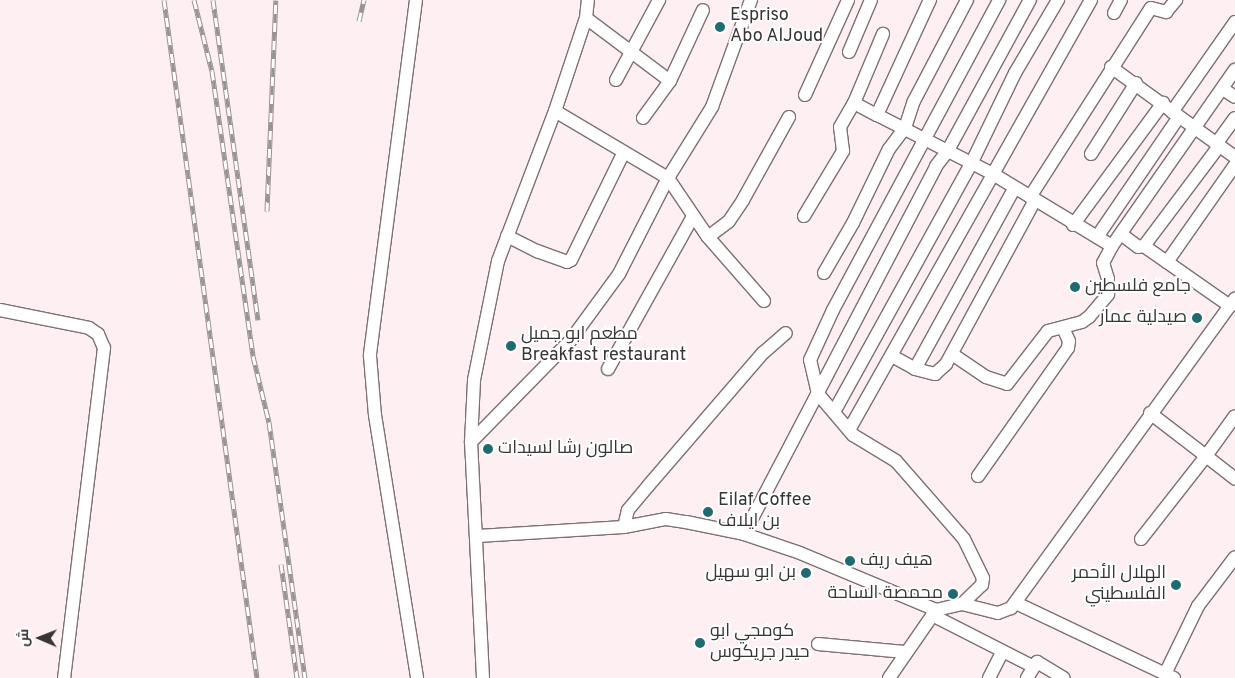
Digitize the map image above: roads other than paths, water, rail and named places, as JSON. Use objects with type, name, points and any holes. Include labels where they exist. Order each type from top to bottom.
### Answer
[{"type":"street","points":[[416,0],[370,356],[375,415],[417,678]]},
{"type":"street","points":[[483,678],[478,536],[471,442],[474,380],[498,261],[555,111],[586,18],[588,0]]},
{"type":"street","points":[[616,80],[659,0]]},
{"type":"street","points":[[471,442],[570,341],[619,274],[668,178],[712,107],[750,0]]},
{"type":"street","points":[[805,95],[848,0]]},
{"type":"street","points":[[849,52],[871,0]]},
{"type":"street","points":[[877,115],[930,0]]},
{"type":"street","points":[[824,273],[853,223],[889,149],[904,128],[914,101],[967,0]]},
{"type":"street","points":[[888,678],[934,613],[962,604],[982,585],[982,578],[964,539],[902,467],[849,430],[818,394],[810,360],[833,310],[926,140],[999,0]]},
{"type":"street","points":[[744,534],[936,166],[947,152],[1030,0]]},
{"type":"street","points":[[834,412],[971,164],[1015,74],[1058,0]]},
{"type":"street","points":[[849,430],[1092,0]]},
{"type":"street","points":[[1114,13],[1121,0]]},
{"type":"street","points":[[892,356],[915,369],[934,374],[952,354],[1033,199],[1111,67],[1151,8],[1166,12],[1176,0]]},
{"type":"street","points":[[643,118],[670,81],[702,10]]},
{"type":"street","points":[[586,18],[670,81]]},
{"type":"street","points":[[1073,225],[1171,111],[1235,22]]},
{"type":"street","points":[[804,216],[843,151],[844,145],[838,132],[854,104],[883,34]]},
{"type":"street","points":[[1111,67],[1136,83],[1235,157]]},
{"type":"street","points":[[952,354],[986,377],[1007,384],[1048,331],[1082,322],[1108,294],[1108,279],[1102,263],[1112,246],[1235,70]]},
{"type":"street","points":[[1091,154],[1136,83]]},
{"type":"street","points":[[1223,89],[1235,98]]},
{"type":"street","points":[[854,104],[993,174],[1073,225],[1112,246]]},
{"type":"street","points":[[555,111],[668,178],[708,237],[764,302]]},
{"type":"street","points":[[1097,237],[1171,111]]},
{"type":"street","points":[[708,237],[729,221],[743,200],[789,117]]},
{"type":"street","points":[[1144,246],[1218,145],[1235,118]]},
{"type":"street","points":[[507,236],[537,251],[567,262],[571,260],[624,152]]},
{"type":"street","points":[[1167,262],[1235,165]]},
{"type":"street","points":[[915,369],[1014,188]]},
{"type":"street","points":[[608,369],[693,216]]},
{"type":"street","points":[[962,604],[998,613],[1016,603],[1150,413],[1233,302],[1144,246],[1138,247],[1121,234]]},
{"type":"street","points":[[0,310],[89,328],[98,334],[104,348],[64,678]]},
{"type":"street","points":[[978,476],[1068,348],[1069,341],[1063,328]]},
{"type":"street","points":[[624,527],[628,510],[648,486],[763,353],[786,333]]},
{"type":"street","points":[[1150,413],[1235,479]]},
{"type":"street","points":[[1141,539],[1235,416]]},
{"type":"street","points":[[478,536],[624,527],[666,520],[744,534],[800,553],[934,613],[1002,652],[1034,667]]},
{"type":"street","points":[[1016,603],[1169,676],[1198,606],[1235,557]]},
{"type":"street","points":[[818,644],[905,652]]},
{"type":"street","points":[[989,678],[1002,652]]},
{"type":"street","points":[[1027,678],[1038,662],[1064,678]]},
{"type":"railway","points":[[164,0],[257,678]]},
{"type":"railway","points":[[194,0],[212,71],[253,356],[269,422],[305,678]]},
{"type":"railway","points":[[213,0],[258,320]]},
{"type":"railway","points":[[267,211],[276,0]]},
{"type":"railway","points":[[359,21],[364,0]]},
{"type":"railway","points":[[281,564],[297,678]]},
{"type":"place","name":"Espriso Abo AlJoud","points":[[720,27]]},
{"type":"place","name":"جامع فلسطين","points":[[1075,287]]},
{"type":"place","name":"صيدلية عمار","points":[[1197,318]]},
{"type":"place","name":"مطعم ابو جميل Breakfast restaurant","points":[[511,346]]},
{"type":"place","name":"صالون رشا لسيدات","points":[[488,449]]},
{"type":"place","name":"Eilaf Coffee بن ايلاف","points":[[708,512]]},
{"type":"place","name":"هيف ريف","points":[[850,561]]},
{"type":"place","name":"بن ابو سهيل","points":[[806,573]]},
{"type":"place","name":"الهلال الأحمر الفلسطيني","points":[[1176,585]]},
{"type":"place","name":"محمصة الساحة","points":[[953,594]]},
{"type":"place","name":"كومجي ابو حيدر جريكوس","points":[[700,643]]}]
